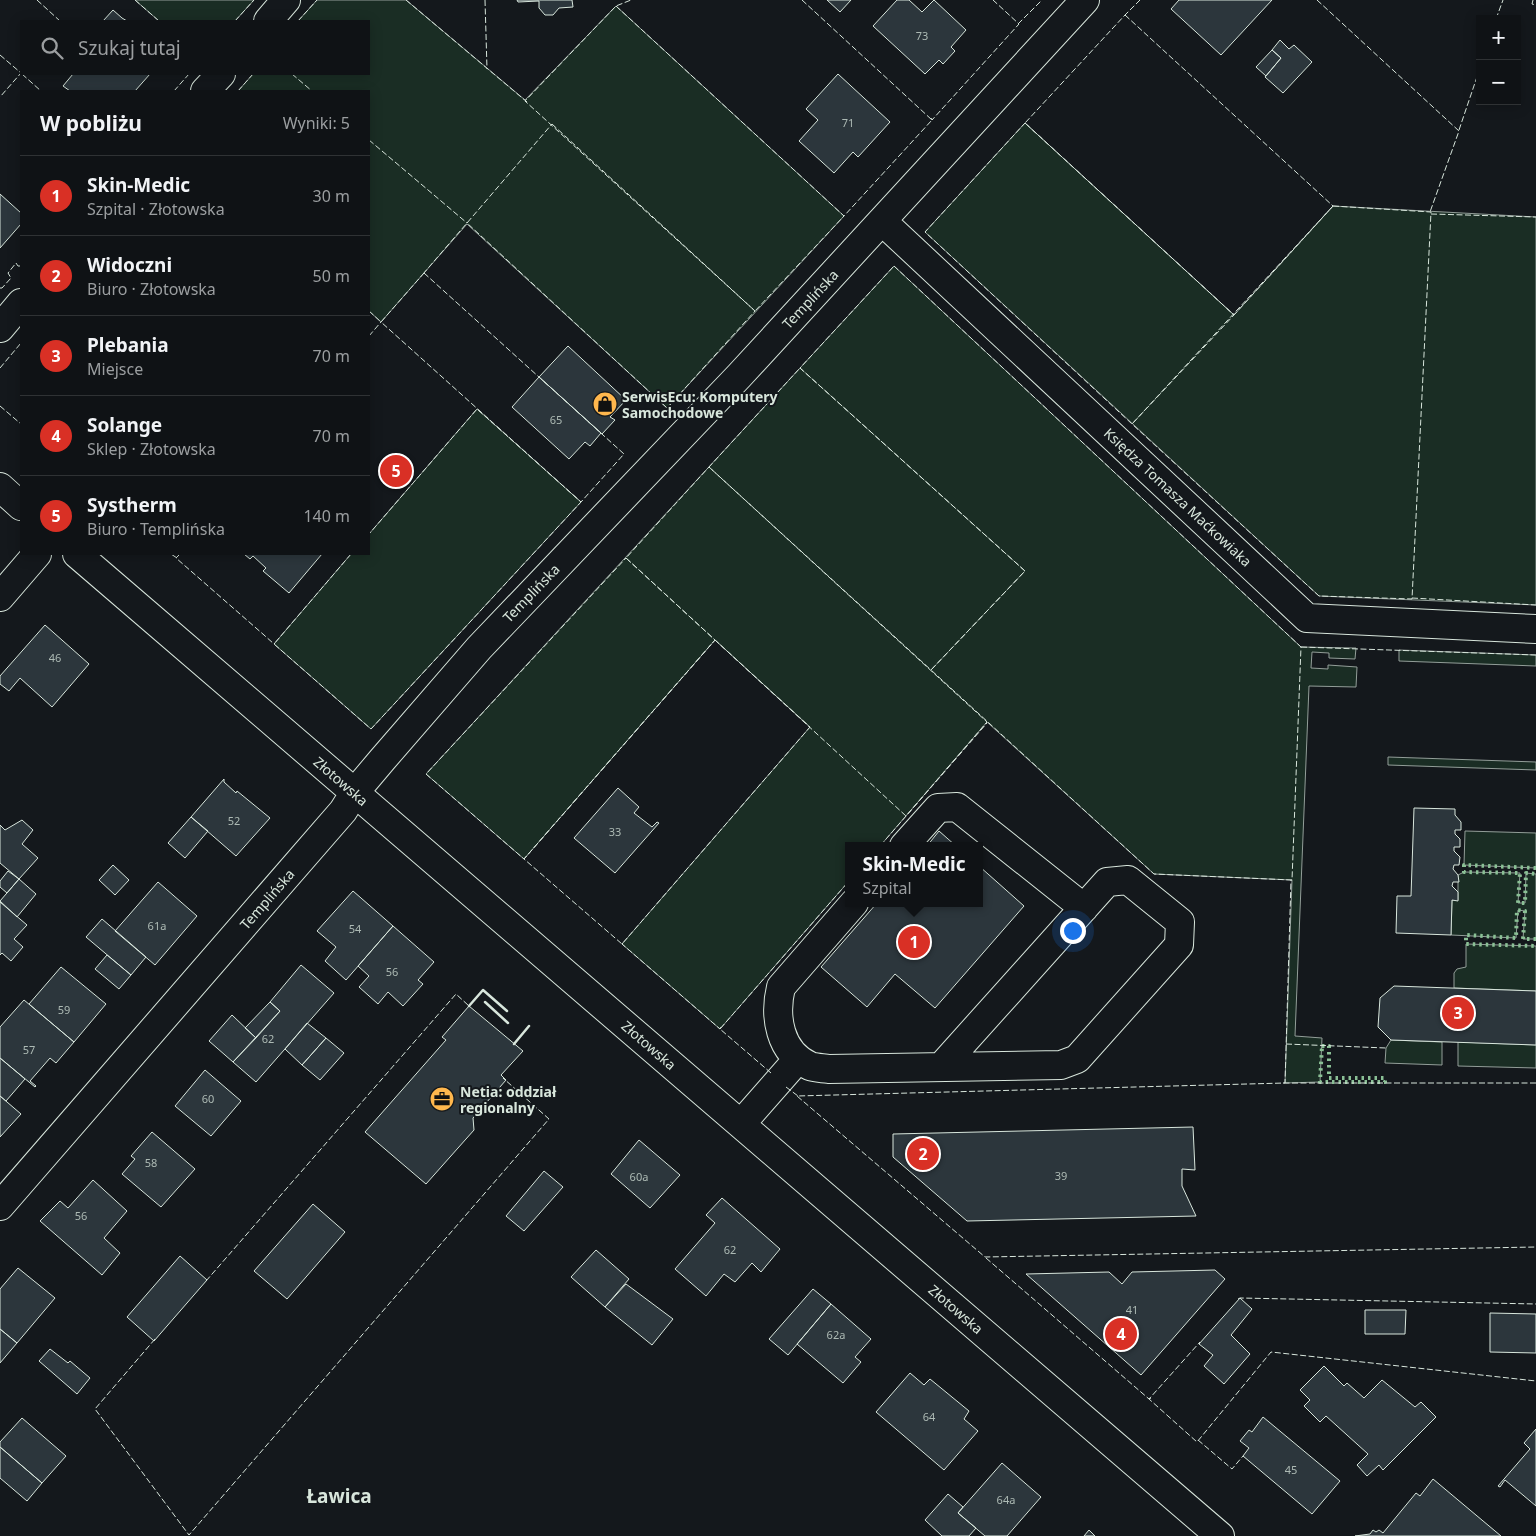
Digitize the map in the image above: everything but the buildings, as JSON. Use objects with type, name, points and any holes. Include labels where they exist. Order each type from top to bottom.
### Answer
[{"type":"street","points":[[269,20],[286,0]]},
{"type":"street","name":"Templińska","points":[[0,1206],[344,811],[355,792],[479,648],[739,376],[1085,0]]},
{"type":"street","points":[[206,90],[220,75]]},
{"type":"street","name":"Księdza Tomasza Maćkowiaka","points":[[882,221],[1307,618],[1536,629]]},
{"type":"street","points":[[0,328],[20,304]]},
{"type":"street","points":[[0,487],[20,505]]},
{"type":"street","points":[[0,597],[36,555]]},
{"type":"street","name":"Złotowska","points":[[78,555],[1220,1536]]},
{"type":"street","points":[[908,842],[938,808],[957,807],[1084,908]]},
{"type":"street","points":[[851,907],[781,987],[777,1004],[781,1036],[788,1048],[798,1059],[811,1067],[829,1069],[1061,1065],[1077,1059],[1179,945],[1180,922],[1128,880],[1107,882],[941,1067]]},
{"type":"street","points":[[741,1124],[798,1059]]},
{"type":"green space","points":[[135,0],[254,0],[236,20],[158,20]]},
{"type":"green space","points":[[317,0],[406,0],[525,100],[616,6],[844,216],[667,408],[467,224],[381,322],[370,312],[370,90],[239,90],[252,75],[370,75],[370,20],[299,20]]},
{"type":"green space","points":[[1025,123],[1234,315],[1333,206],[1536,217],[1536,605],[1319,596],[925,232]]},
{"type":"green space","points":[[894,266],[1301,647],[1356,648],[1355,659],[1329,658],[1329,653],[1312,652],[1311,668],[1328,669],[1328,665],[1357,667],[1356,687],[1309,686],[1295,1036],[1322,1038],[1320,1082],[1285,1083],[1292,880],[1154,874],[987,722],[883,842],[845,842],[845,886],[720,1029],[622,944],[810,727],[715,640],[524,859],[426,774]]},
{"type":"green space","points":[[477,409],[581,502],[371,729],[274,644],[350,555],[370,555],[370,533]]},
{"type":"green space","points":[[1399,650],[1536,655],[1536,666],[1399,661]]},
{"type":"green space","points":[[1388,757],[1536,762],[1536,770],[1388,765]]},
{"type":"green space","points":[[1465,831],[1536,833],[1536,868],[1464,865]]},
{"type":"green space","points":[[1464,872],[1520,873],[1518,903],[1525,903],[1526,873],[1536,874],[1536,939],[1523,939],[1525,911],[1518,910],[1516,938],[1451,935],[1452,900],[1458,900],[1458,875]]},
{"type":"green space","points":[[1466,944],[1536,946],[1536,991],[1454,988],[1454,973],[1457,969],[1466,967]]},
{"type":"green space","points":[[1391,1040],[1442,1042],[1442,1065],[1385,1063],[1386,1048]]},
{"type":"green space","points":[[1458,1042],[1536,1045],[1536,1068],[1458,1066]]},
{"type":"hedge","points":[[1536,868],[1464,865],[1464,872],[1520,873],[1518,903],[1525,903],[1526,873],[1536,874]]},
{"type":"hedge","points":[[1536,939],[1523,939],[1525,911],[1517,910],[1516,938],[1466,935],[1466,944],[1536,946]]},
{"type":"hedge","points":[[1322,1046],[1329,1046],[1329,1078],[1385,1078],[1385,1082],[1320,1082],[1322,1046]]},
{"type":"fence","points":[[37,0],[59,20]]},
{"type":"fence","points":[[135,0],[158,20]]},
{"type":"fence","points":[[236,20],[254,0]]},
{"type":"fence","points":[[299,20],[317,0]]},
{"type":"fence","points":[[406,0],[527,102]]},
{"type":"fence","points":[[485,0],[487,69]]},
{"type":"fence","points":[[616,6],[844,216],[755,311],[525,101],[616,6],[631,0]]},
{"type":"fence","points":[[802,0],[932,120],[844,216]]},
{"type":"fence","points":[[931,118],[932,120],[1019,24],[993,0]]},
{"type":"fence","points":[[1018,24],[1042,0]]},
{"type":"fence","points":[[1126,16],[1140,0]]},
{"type":"fence","points":[[1317,0],[1459,131],[1430,212]]},
{"type":"fence","points":[[1497,15],[1503,0]]},
{"type":"fence","points":[[1533,0],[1532,4],[1536,5]]},
{"type":"fence","points":[[1125,15],[1333,206],[1234,315],[1025,123],[1125,15]]},
{"type":"fence","points":[[0,55],[20,72]]},
{"type":"fence","points":[[0,97],[20,74]]},
{"type":"fence","points":[[23,75],[40,90]]},
{"type":"fence","points":[[175,90],[188,75]]},
{"type":"fence","points":[[239,90],[252,75]]},
{"type":"fence","points":[[293,75],[311,90]]},
{"type":"fence","points":[[1459,130],[1476,80]]},
{"type":"fence","points":[[1025,123],[1234,315],[1132,424],[925,232],[1025,123]]},
{"type":"fence","points":[[552,124],[755,311],[667,408],[467,223],[552,124]]},
{"type":"fence","points":[[370,141],[468,222]]},
{"type":"fence","points":[[1333,206],[1431,212],[1412,599],[1319,596],[1132,424],[1333,206]]},
{"type":"fence","points":[[1431,214],[1536,217]]},
{"type":"fence","points":[[423,274],[466,223]]},
{"type":"fence","points":[[0,288],[11,278],[8,273],[16,263],[20,266]]},
{"type":"fence","points":[[894,266],[1301,647],[1292,880],[1154,874],[931,670],[1025,571],[800,368],[894,266]]},
{"type":"fence","points":[[424,273],[624,454],[581,502],[381,322],[424,273]]},
{"type":"fence","points":[[370,312],[382,321]]},
{"type":"fence","points":[[370,335],[381,322]]},
{"type":"fence","points":[[0,368],[20,344]]},
{"type":"fence","points":[[800,368],[1025,571],[931,670],[709,467],[800,368]]},
{"type":"fence","points":[[0,406],[20,423]]},
{"type":"fence","points":[[350,555],[274,644],[371,729],[581,502],[477,409],[370,533]]},
{"type":"fence","points":[[709,467],[987,722],[906,816],[626,558],[709,467]]},
{"type":"fence","points":[[172,555],[177,558]]},
{"type":"fence","points":[[179,555],[176,558],[275,643]]},
{"type":"fence","points":[[626,558],[715,640],[524,859],[426,774],[626,558]]},
{"type":"fence","points":[[1412,598],[1536,605]]},
{"type":"fence","points":[[715,640],[810,727],[622,944],[524,859],[715,640]]},
{"type":"fence","points":[[1301,647],[1536,655]]},
{"type":"fence","points":[[883,842],[987,723]]},
{"type":"fence","points":[[1283,1083],[1285,1083],[1291,880]]},
{"type":"fence","points":[[771,1073],[720,1029],[845,886]]},
{"type":"fence","points":[[623,943],[720,1029],[721,1027]]},
{"type":"fence","points":[[206,1281],[456,994],[469,1006]]},
{"type":"fence","points":[[1286,1044],[1386,1048]]},
{"type":"fence","points":[[155,1339],[95,1409],[189,1535],[549,1119],[503,1078]]},
{"type":"fence","points":[[1536,1083],[1285,1083],[797,1096],[985,1257],[1536,1247]]},
{"type":"fence","points":[[786,1087],[798,1096]]},
{"type":"fence","points":[[986,1258],[1149,1399],[1200,1342]]},
{"type":"fence","points":[[1238,1299],[1536,1304]]},
{"type":"fence","points":[[1151,1398],[1149,1399],[1197,1442],[1271,1352],[1536,1381]]},
{"type":"fence","points":[[1198,1440],[1232,1469],[1243,1456]]},
{"type":"wall","points":[[469,1006],[483,990],[507,1011]]},
{"type":"wall","points":[[485,1002],[508,1023]]},
{"type":"wall","points":[[514,1044],[529,1026]]},
{"type":"place","name":"SerwisEcu: Komputery Samochodowe","points":[[605,404]]},
{"type":"place","name":"Systherm","points":[[396,471]]},
{"type":"place","name":"Skin-Medic","points":[[914,942]]},
{"type":"place","name":"Plebania","points":[[1458,1013]]},
{"type":"place","name":"Netia: oddział regionalny","points":[[442,1099]]},
{"type":"place","name":"Widoczni","points":[[923,1154]]},
{"type":"place","name":"Solange","points":[[1121,1334]]},
{"type":"district","name":"Ławica","points":[[339,1496]]}]
